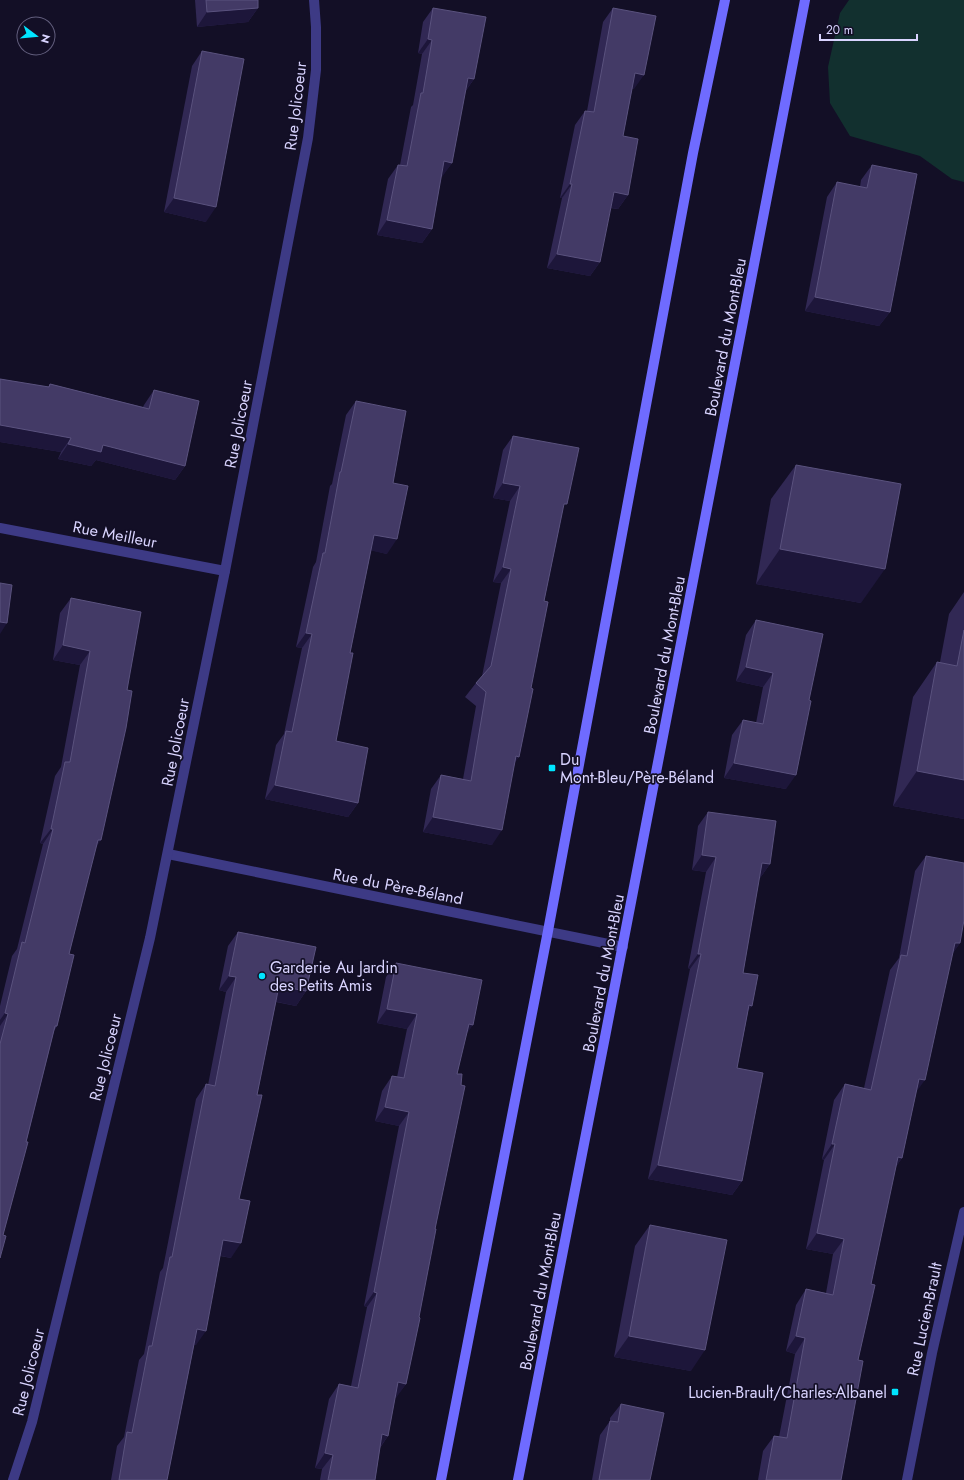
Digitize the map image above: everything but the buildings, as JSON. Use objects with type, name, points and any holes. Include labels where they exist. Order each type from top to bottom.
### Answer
[{"type":"street","name":"Rue Jolicoeur","points":[[13,1480],[36,1406],[150,938],[168,854],[309,132],[316,70],[316,27],[314,0]]},
{"type":"street","points":[[441,1480],[548,931],[690,169],[725,0]]},
{"type":"street","name":"Boulevard du Mont-Bleu","points":[[518,1480],[623,947],[805,0]]},
{"type":"street","name":"Rue Meilleur","points":[[0,528],[224,571]]},
{"type":"street","name":"Rue du Père-Béland","points":[[168,854],[623,947]]},
{"type":"street","name":"Rue Lucien-Brault","points":[[907,1480],[932,1353],[964,1212]]},
{"type":"green space","points":[[849,0],[964,0],[964,182],[952,179],[920,156],[850,136],[830,103],[828,67],[840,13]]},
{"type":"place","name":"Du Mont-Bleu/Père-Béland","points":[[552,768]]},
{"type":"place","name":"Garderie Au Jardin des Petits Amis","points":[[262,976]]},
{"type":"place","name":"Lucien-Brault/Charles-Albanel","points":[[895,1392]]}]
